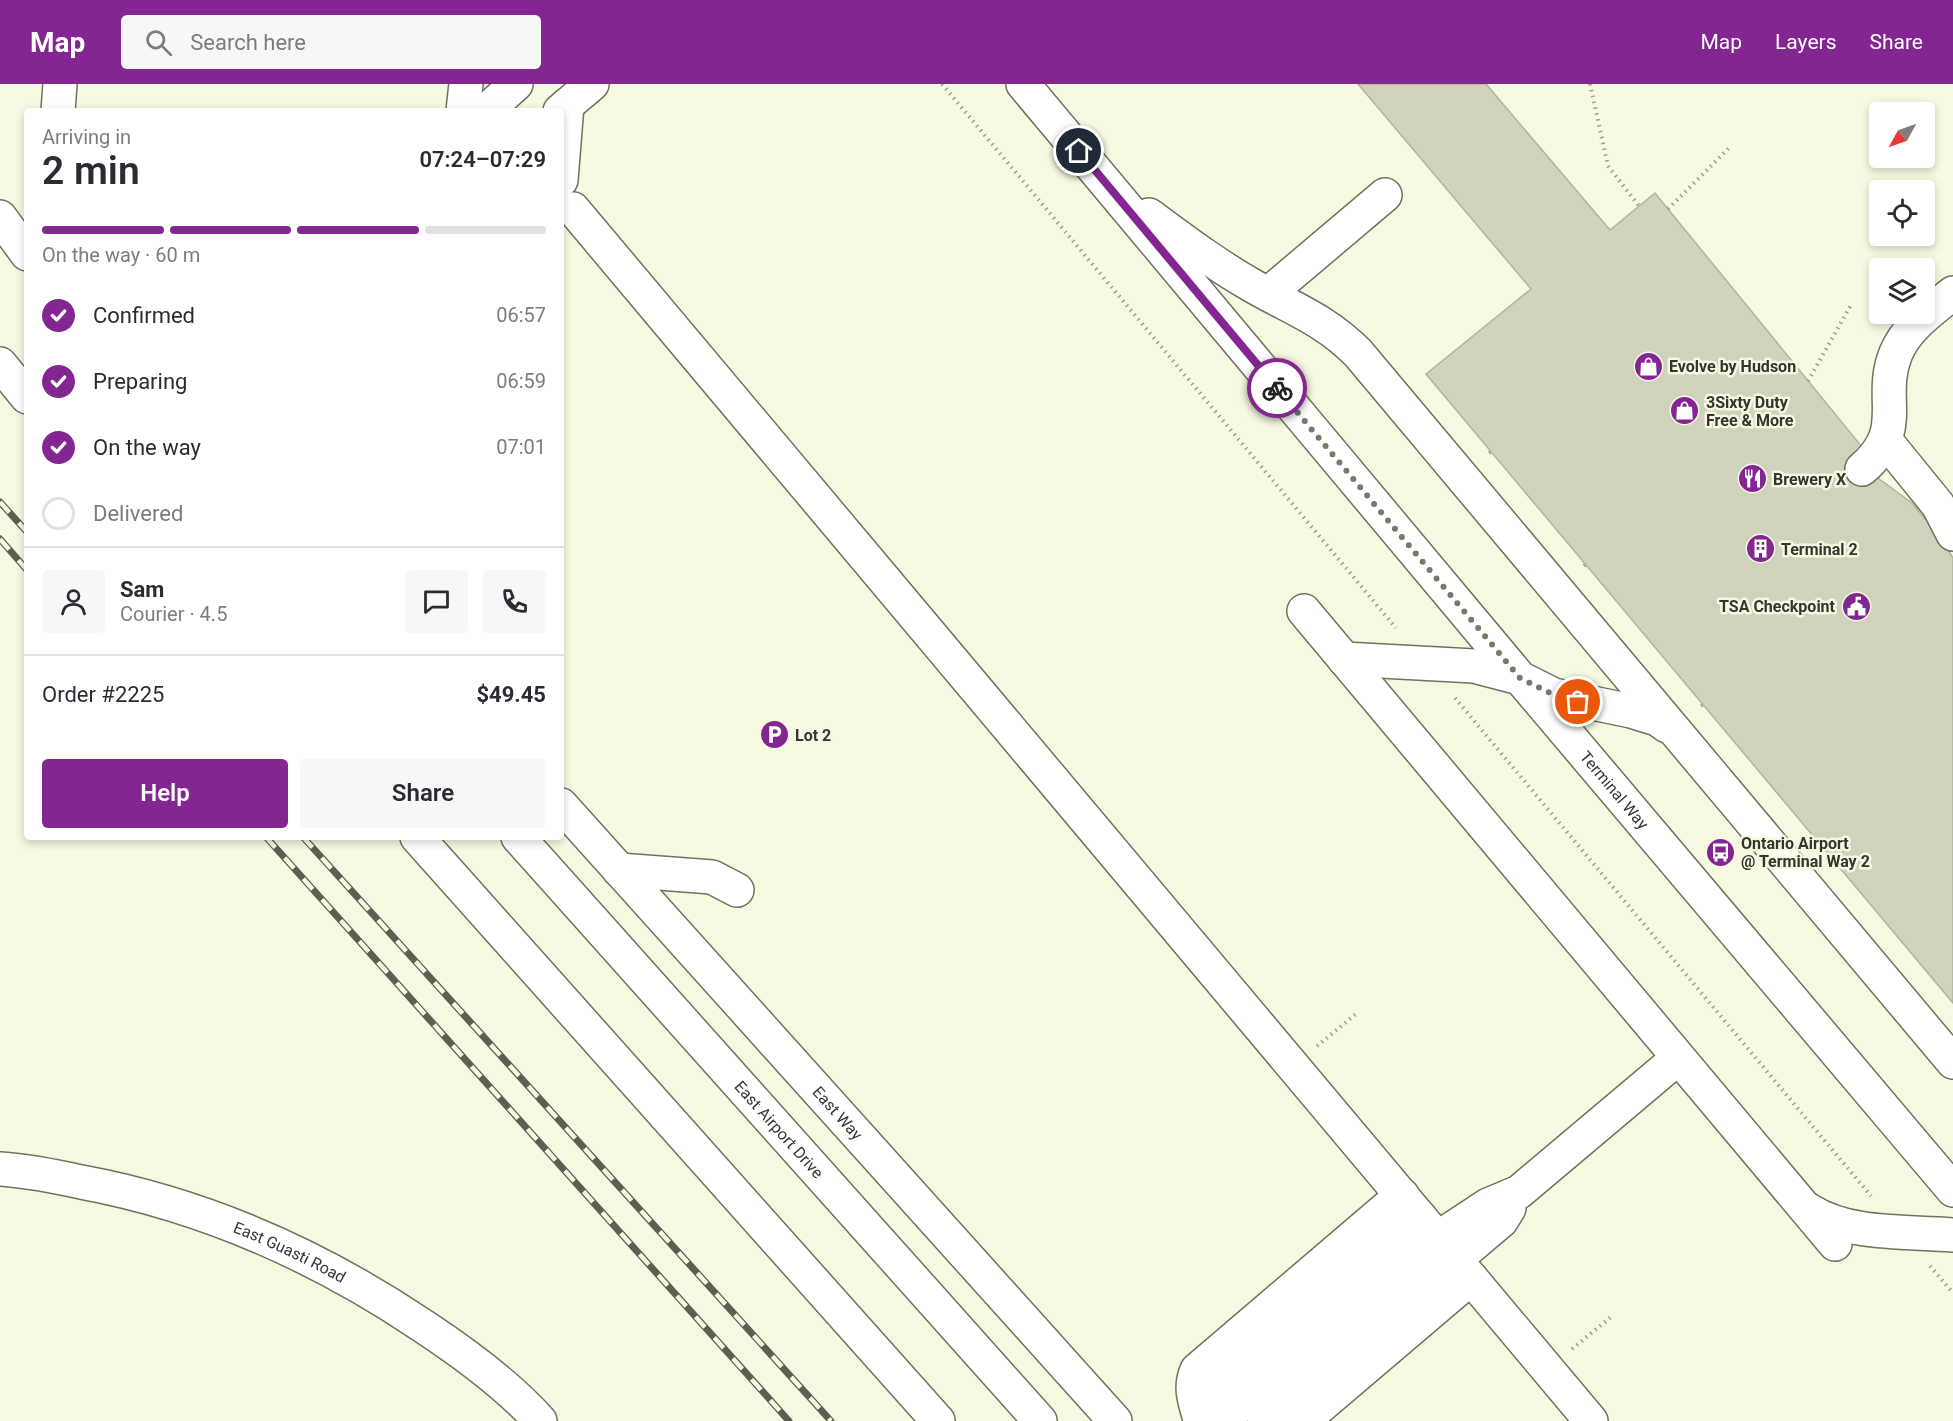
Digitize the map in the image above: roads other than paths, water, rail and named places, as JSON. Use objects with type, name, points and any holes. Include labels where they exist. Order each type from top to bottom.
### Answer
[{"type":"main road","points":[[58,108],[60,84]]},
{"type":"main road","points":[[463,108],[466,84]]},
{"type":"main road","points":[[489,108],[516,84]]},
{"type":"main road","points":[[592,84],[564,108],[567,195],[1591,1421]]},
{"type":"main road","name":"Terminal Way","points":[[1023,84],[1520,678],[1953,1190]]},
{"type":"main road","points":[[1107,184],[1214,263],[1320,320],[1358,352],[1953,1062]]},
{"type":"main road","points":[[1268,294],[1385,195]]},
{"type":"main road","points":[[0,217],[24,250]]},
{"type":"main road","points":[[1862,469],[1877,456],[1886,441],[1890,423],[1895,356],[1903,338],[1953,293]]},
{"type":"main road","points":[[0,364],[24,393]]},
{"type":"main road","points":[[1886,441],[1946,506],[1953,534]]},
{"type":"main road","points":[[1304,612],[1835,1244]]},
{"type":"main road","points":[[1344,659],[1474,666],[1520,678],[1554,695],[1631,711],[1657,719],[1673,730]]},
{"type":"main road","name":"East Way","points":[[564,809],[1115,1421]]},
{"type":"main road","points":[[420,840],[938,1421]]},
{"type":"main road","name":"East Airport Drive","points":[[521,840],[1040,1421]]},
{"type":"main road","points":[[619,870],[712,877],[737,890]]},
{"type":"main road","points":[[1437,1237],[1207,1420],[1192,1392],[1193,1379],[1197,1370],[1437,1237],[1501,1221],[1519,1192],[1678,1058]]},
{"type":"main road","name":"East Guasti Road","points":[[0,1169],[24,1170],[121,1189],[211,1216],[290,1248],[380,1297],[468,1356],[540,1421]]},
{"type":"main road","points":[[1803,1207],[1833,1223],[1953,1235]]},
{"type":"main road","points":[[1264,1421],[1437,1237]]},
{"type":"main road","points":[[1303,1421],[1437,1237]]},
{"type":"railway","points":[[0,502],[24,529]]},
{"type":"railway","points":[[0,539],[24,567]]},
{"type":"railway","points":[[269,840],[789,1421]]},
{"type":"railway","points":[[306,840],[831,1421]]},
{"type":"place","name":"Evolve by Hudson","points":[[1648,366]]},
{"type":"place","name":"3Sixty Duty Free & More","points":[[1685,411]]},
{"type":"place","name":"Brewery X","points":[[1752,479]]},
{"type":"place","name":"Terminal 2","points":[[1760,549]]},
{"type":"place","name":"TSA Checkpoint","points":[[1856,606]]},
{"type":"place","name":"Lot 2","points":[[774,735]]},
{"type":"place","name":"Ontario Airport @ Terminal Way 2","points":[[1720,852]]}]
